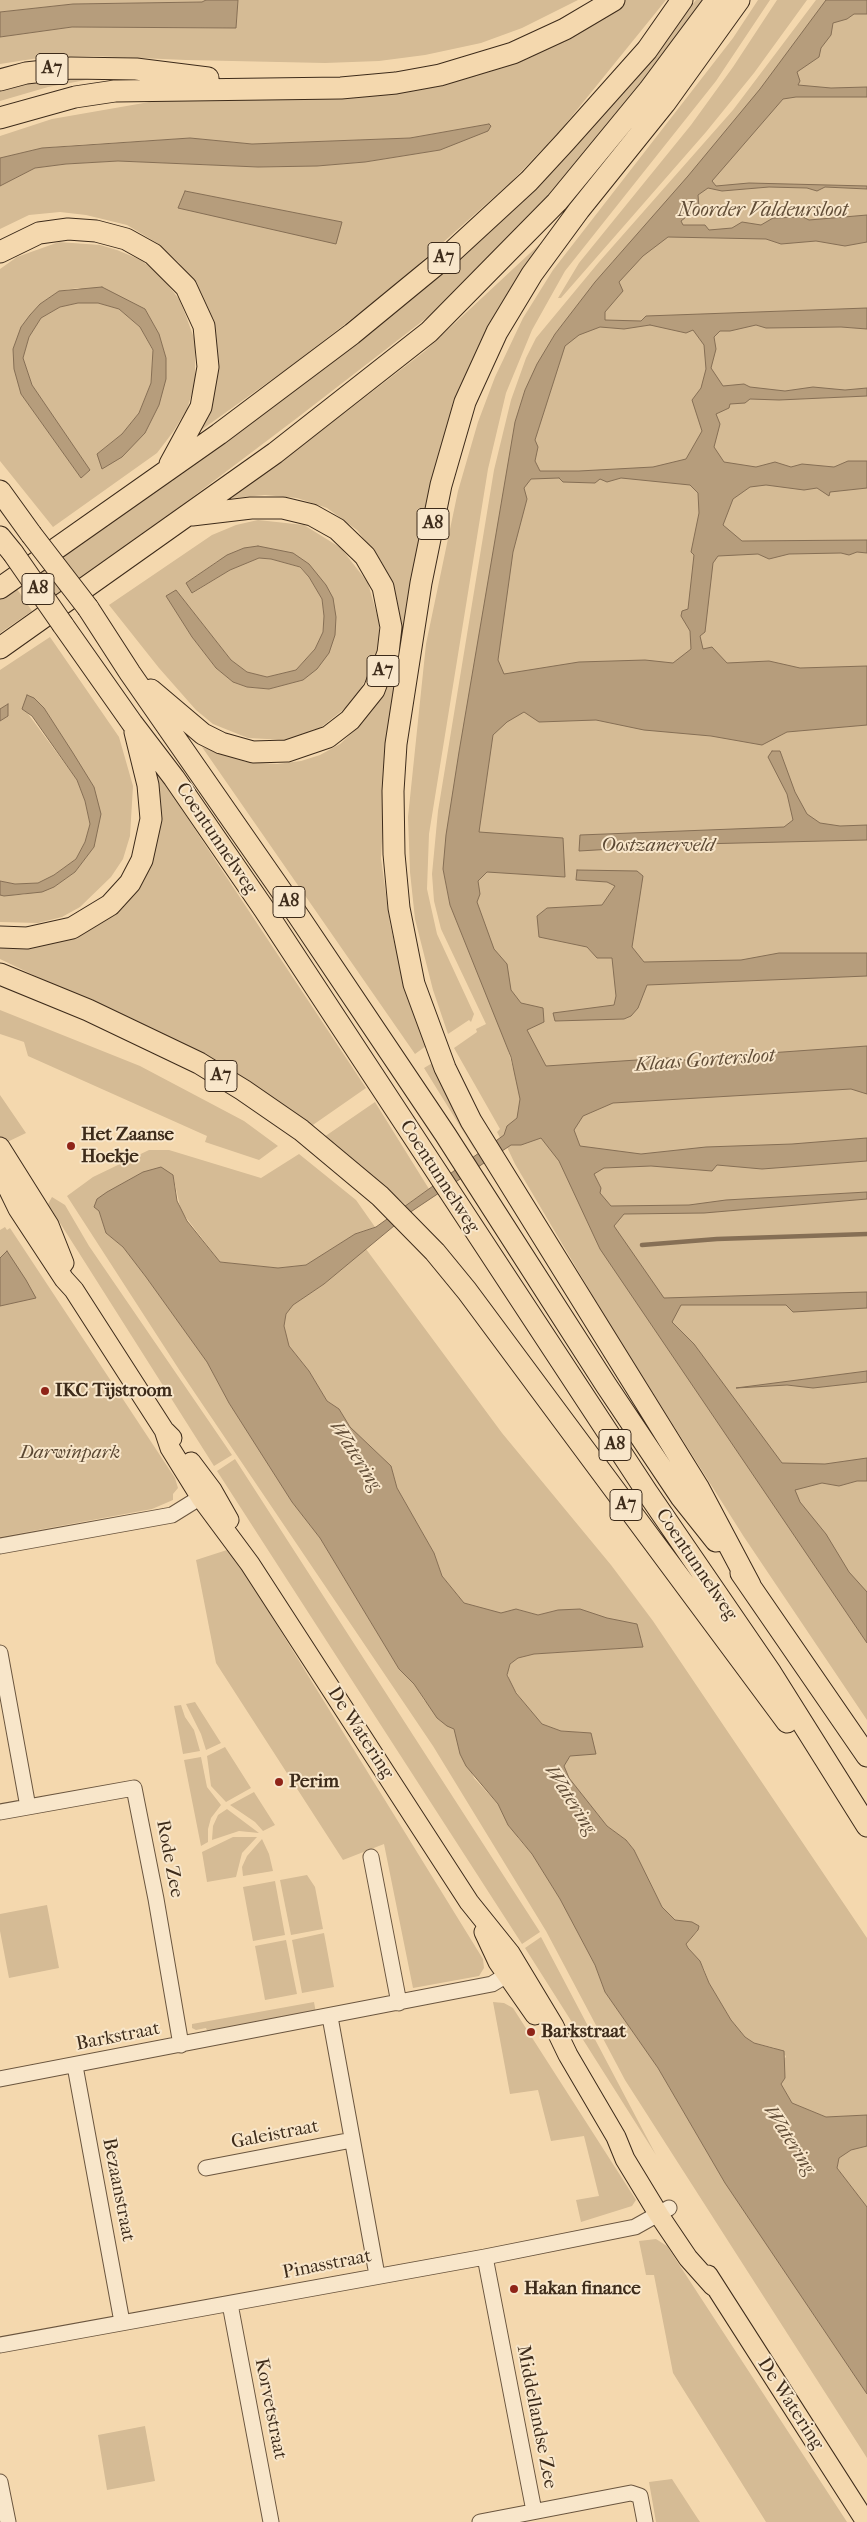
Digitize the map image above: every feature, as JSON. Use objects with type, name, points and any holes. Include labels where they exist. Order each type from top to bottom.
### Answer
[{"type":"highway","name":"A7","points":[[0,118],[75,97],[115,91],[341,88],[396,83],[465,69],[513,53],[565,30],[614,0]]},
{"type":"highway","name":"A7","points":[[0,588],[166,471],[352,334],[473,232],[529,181],[565,142],[647,50],[682,0]]},
{"type":"highway","name":"A7","points":[[0,648],[189,516],[275,453],[413,347],[450,312],[557,202],[649,90],[716,0]]},
{"type":"highway","name":"A8","points":[[739,0],[665,103],[579,210],[532,274],[497,332],[465,402],[441,485],[421,582],[396,744],[393,791],[394,854],[399,908],[414,984],[445,1068],[471,1121],[698,1487],[750,1585]]},
{"type":"highway","name":"A7","points":[[0,80],[50,70],[136,69],[282,88]]},
{"type":"highway","points":[[0,252],[39,233],[68,229],[96,231],[126,240],[153,254],[186,287],[204,326],[208,354],[207,380],[196,419],[166,471]]},
{"type":"highway","name":"Coentunnelweg","points":[[0,491],[88,608],[130,673],[287,899],[445,1134],[681,1497],[750,1585],[867,1756]]},
{"type":"highway","name":"A7","points":[[130,673],[203,734],[238,749],[270,752],[302,747],[328,737],[339,729],[367,701],[385,665],[391,627],[383,587],[365,556],[337,529],[312,515],[283,508],[251,508],[189,516]]},
{"type":"highway","name":"Coentunnelweg","points":[[0,536],[174,778],[264,909],[647,1492],[771,1673],[867,1826]]},
{"type":"highway","name":"A8","points":[[0,937],[28,938],[72,928],[110,904],[130,883],[146,847],[152,804],[132,722]]},
{"type":"highway","name":"A7","points":[[5,978],[88,1010],[178,1052],[243,1090],[301,1130],[342,1162],[417,1233],[473,1298],[756,1682],[854,1806]]},
{"type":"main road","points":[[0,1147],[26,1204]]},
{"type":"main road","points":[[0,1172],[26,1204]]},
{"type":"main road","name":"De Watering","points":[[26,1204],[49,1225],[74,1290],[164,1430],[170,1448],[206,1494],[568,2055],[616,2137],[635,2157],[664,2212],[695,2249],[713,2286],[866,2522]]},
{"type":"street","points":[[0,1546],[172,1515],[206,1494]]},
{"type":"street","points":[[0,1653],[28,1807]]},
{"type":"street","name":"Rode Zee","points":[[0,1812],[134,1788],[156,1899],[181,2045]]},
{"type":"street","points":[[371,1857],[399,2003]]},
{"type":"street","name":"Barkstraat","points":[[0,2080],[492,1984],[513,1971]]},
{"type":"street","points":[[330,2017],[377,2275]]},
{"type":"street","name":"Bezaanstraat","points":[[75,2066],[122,2322]]},
{"type":"street","name":"Galeistraat","points":[[206,2168],[352,2140]]},
{"type":"street","name":"Pinasstraat","points":[[0,2345],[230,2304],[377,2275],[485,2257],[635,2227],[664,2212]]},
{"type":"street","name":"Middellandse Zee","points":[[485,2257],[534,2511],[631,2493],[640,2496],[645,2522]]},
{"type":"street","name":"Korvetstraat","points":[[230,2304],[271,2522]]},
{"type":"street","points":[[0,2482],[8,2522]]},
{"type":"street","points":[[480,2522],[534,2511]]},
{"type":"green space","points":[[0,0],[206,0],[202,2],[73,4],[0,12]]},
{"type":"green space","points":[[238,0],[578,0],[522,28],[481,43],[425,55],[379,61],[325,63],[93,56],[45,57],[0,64],[0,37],[72,27],[236,28]]},
{"type":"green space","points":[[623,0],[666,0],[559,132],[512,181],[393,287],[288,368],[197,433],[207,402],[189,277],[179,263],[157,243],[127,225],[86,215],[60,212],[29,215],[0,229],[0,186],[35,168],[118,161],[258,167],[317,166],[366,162],[440,150],[489,124],[410,138],[252,144],[190,138],[42,148],[0,158],[0,136],[52,119],[161,100],[408,88]],"holes":[[[185,191],[342,222],[178,208]]]},
{"type":"green space","points":[[696,0],[708,0],[594,146],[512,236],[470,278],[429,316],[297,418],[174,511],[54,597],[36,572],[347,351],[645,66]]},
{"type":"green space","points":[[758,0],[770,0],[716,81],[565,271],[532,330],[506,393],[488,469],[429,834],[427,889],[437,934],[474,1014],[471,1022],[469,1020],[448,1034],[433,990],[415,919],[410,872],[408,817],[426,644],[458,491],[478,422],[495,377],[523,318],[553,270],[733,38]]},
{"type":"green space","points":[[777,0],[807,0],[754,73],[706,132],[561,298],[558,298],[579,263],[691,125],[733,67]]},
{"type":"green space","name":"Oostzanerveld","points":[[816,0],[867,0],[867,1634],[641,1309],[867,1643],[867,1720],[744,1537],[610,1325],[515,1164],[507,1147],[509,1146],[505,1147],[497,1132],[500,1129],[454,1048],[477,1032],[476,1029],[486,1024],[441,929],[434,901],[432,874],[438,811],[494,470],[511,400],[526,358],[536,338],[599,262],[733,110]],"holes":[[[611,264],[514,434],[525,390],[555,334]],[[443,869],[513,1057],[513,1068],[503,1032],[450,905]]]},
{"type":"green space","points":[[102,77],[48,87],[0,101],[0,87],[15,82]]},
{"type":"green space","points":[[543,241],[471,366],[385,790],[381,858],[390,924],[401,971],[426,1046],[415,1054],[202,747],[246,762],[277,764],[301,761],[320,755],[340,744],[374,707],[392,584],[380,560],[357,530],[327,508],[297,498],[265,495],[223,499],[281,462],[425,351]]},
{"type":"green space","points":[[59,242],[100,245],[141,260],[159,274],[179,299],[195,341],[195,384],[187,409],[157,453],[53,527],[0,461],[0,269],[17,257]],"holes":[[[78,288],[145,309],[159,334],[166,358],[122,456],[97,454],[122,434],[139,413],[151,383],[153,351],[140,327],[119,309],[98,303],[78,303],[60,307],[41,318],[29,337],[23,358],[32,385],[90,470],[81,478],[21,394],[21,327],[40,304],[59,291]]]},
{"type":"green space","points":[[258,520],[304,525],[341,548],[368,583],[379,622],[379,646],[371,670],[353,702],[320,728],[286,740],[248,738],[213,724],[196,710],[159,668],[109,605],[212,535],[236,525]],"holes":[[[244,548],[309,564],[336,617],[303,680],[269,689],[247,687],[233,682],[216,668],[192,637],[166,596],[176,590],[231,660],[247,672],[267,677],[296,670],[315,649],[323,632],[322,599],[309,577],[299,567],[271,559],[259,558],[230,570],[193,593],[186,583],[216,562]]]},
{"type":"green space","points":[[15,586],[32,611],[0,633],[0,596]]},
{"type":"green space","points":[[50,637],[119,737],[133,786],[130,836],[123,859],[111,877],[80,907],[62,917],[38,923],[0,922],[0,895],[22,895],[54,887],[75,872],[94,847],[94,787],[44,708],[26,711],[77,780],[85,801],[90,824],[85,842],[76,859],[54,875],[38,883],[15,884],[0,881],[0,721],[8,716],[8,704],[0,709],[0,670]]},
{"type":"green space","points":[[157,772],[366,1088],[310,1127],[125,1019],[0,959],[0,942],[110,910],[157,803]]},
{"type":"green space","points":[[0,1010],[140,1066],[244,1121],[278,1146],[259,1160],[205,1142],[207,1136],[28,1056],[24,1042],[0,1034]]},
{"type":"green space","points":[[434,1062],[442,1078],[476,1152],[424,1068]]},
{"type":"green space","points":[[0,1095],[26,1133],[3,1144],[0,1140]]},
{"type":"green space","points":[[375,1102],[429,1189],[406,1205],[324,1137]]},
{"type":"green space","points":[[149,1150],[169,1150],[261,1178],[299,1154],[356,1200],[375,1227],[355,1234],[306,1265],[278,1268],[220,1262],[181,1211],[173,1175],[143,1172],[107,1192],[99,1211],[106,1233],[123,1247],[207,1362],[229,1403],[292,1502],[320,1538],[399,1669],[414,1684],[424,1700],[454,1729],[474,1778],[498,1804],[518,1838],[532,1854],[560,1899],[595,1965],[605,1992],[658,2068],[725,2183],[867,2394],[867,2458],[625,2080],[546,1931],[433,1746],[180,1371],[67,1196],[93,1177]]},
{"type":"green space","points":[[52,1197],[65,1205],[89,1246],[232,1455],[214,1466],[48,1204]]},
{"type":"green space","name":"Darwinpark","points":[[5,1227],[7,1230],[10,1228],[175,1478],[178,1488],[173,1494],[173,1500],[152,1509],[0,1537],[0,1230]]},
{"type":"green space","points":[[366,1249],[502,1433],[611,1565],[653,1621],[867,1938],[867,2115],[826,2117],[792,2103],[781,2084],[784,2078],[783,2063],[786,2056],[775,2048],[754,2043],[745,2037],[731,2020],[709,1983],[704,1969],[688,1948],[686,1944],[698,1931],[699,1926],[675,1920],[662,1907],[634,1850],[626,1840],[607,1826],[569,1778],[564,1766],[566,1761],[591,1733],[561,1731],[542,1724],[510,1684],[507,1669],[518,1658],[534,1654],[643,1647],[637,1625],[558,1610],[538,1615],[517,1609],[501,1614],[464,1603],[442,1576],[434,1553],[397,1488],[391,1466],[350,1427],[339,1409],[327,1401],[309,1371],[289,1346],[284,1326],[286,1314],[293,1305],[324,1284]]},
{"type":"green space","points":[[235,1459],[540,1932],[522,1944],[217,1471]]},
{"type":"green space","points":[[230,1549],[483,1959],[484,1968],[479,1976],[413,1988],[384,1844],[343,1860],[216,1663],[196,1560]]},
{"type":"green space","points":[[195,1702],[221,1743],[206,1750],[201,1734],[186,1704]]},
{"type":"green space","points":[[181,1705],[185,1717],[194,1730],[200,1751],[183,1754],[174,1706]]},
{"type":"green space","points":[[225,1747],[251,1788],[226,1802],[211,1786],[207,1756]]},
{"type":"green space","points":[[201,1757],[207,1787],[221,1805],[211,1818],[208,1829],[208,1842],[201,1846],[184,1760]]},
{"type":"green space","points":[[254,1792],[275,1825],[263,1831],[255,1822],[230,1805]]},
{"type":"green space","points":[[227,1809],[259,1833],[239,1831],[212,1840],[213,1826],[218,1815]]},
{"type":"green space","points":[[233,1837],[257,1837],[242,1853],[236,1877],[207,1882],[202,1852]]},
{"type":"green space","points":[[262,1839],[269,1854],[273,1871],[243,1876],[242,1867],[247,1856]]},
{"type":"green space","points":[[307,1875],[315,1887],[323,1929],[291,1935],[280,1880]]},
{"type":"green space","points":[[275,1881],[285,1935],[253,1941],[243,1887]]},
{"type":"green space","points":[[47,1905],[59,1968],[9,1978],[0,1931],[0,1914]]},
{"type":"green space","points":[[324,1933],[334,1987],[302,1993],[292,1940]]},
{"type":"green space","points":[[541,1937],[656,2155],[525,1948]]},
{"type":"green space","points":[[286,1940],[297,1994],[265,2000],[255,1946]]},
{"type":"green space","points":[[314,2002],[316,2013],[208,2033],[206,2028],[196,2030],[192,2028],[192,2024]]},
{"type":"green space","points":[[493,2002],[504,2003],[513,2008],[636,2200],[632,2206],[581,2222],[576,2200],[599,2196],[584,2136],[551,2141],[538,2090],[510,2094]]},
{"type":"green space","points":[[867,2146],[867,2207],[837,2168],[838,2158],[851,2150]]},
{"type":"green space","points":[[656,2239],[667,2246],[847,2522],[766,2522],[673,2373],[654,2275],[646,2275],[639,2241]]},
{"type":"green space","points":[[145,2426],[155,2481],[107,2490],[98,2435]]},
{"type":"green space","points":[[672,2479],[700,2522],[656,2522],[649,2482]]},
{"type":"water","points":[[206,0],[238,0],[236,28],[72,27],[0,37],[0,12],[73,4],[202,2]]},
{"type":"water","points":[[826,0],[867,0],[867,14],[854,14],[847,19],[833,23],[831,35],[821,48],[819,57],[797,72],[800,81],[798,85],[831,88],[867,87],[867,97],[796,97],[783,99],[712,181],[716,186],[749,183],[867,186],[867,189],[825,187],[817,191],[807,188],[769,187],[722,191],[708,188],[698,195],[699,207],[681,221],[683,225],[705,225],[709,230],[732,228],[742,222],[761,225],[773,218],[803,217],[809,220],[867,215],[867,242],[845,246],[816,241],[781,244],[766,239],[668,237],[643,256],[619,282],[623,291],[605,312],[605,320],[641,321],[646,316],[867,308],[867,329],[841,327],[766,328],[756,325],[730,331],[720,331],[714,337],[716,349],[711,368],[723,386],[744,384],[750,387],[785,391],[813,387],[845,390],[867,388],[867,396],[779,400],[750,399],[745,403],[730,404],[729,408],[716,414],[720,424],[714,447],[724,462],[756,467],[775,462],[791,467],[802,464],[834,467],[848,461],[867,461],[867,488],[830,492],[829,496],[817,488],[804,490],[766,485],[750,487],[733,499],[723,525],[742,541],[867,540],[867,553],[857,552],[849,555],[841,553],[789,554],[769,559],[758,554],[718,556],[713,563],[705,632],[700,636],[703,649],[712,647],[727,663],[769,661],[800,668],[867,666],[867,725],[787,732],[762,745],[711,736],[644,730],[596,720],[539,722],[524,712],[507,722],[493,735],[479,832],[563,838],[565,877],[487,872],[478,881],[480,894],[477,902],[494,949],[507,964],[511,990],[521,1003],[543,1008],[544,1022],[527,1030],[546,1066],[667,1058],[694,1061],[741,1055],[867,1046],[867,1094],[851,1089],[613,1103],[583,1116],[574,1130],[580,1146],[641,1154],[706,1147],[792,1144],[867,1138],[867,1161],[762,1169],[717,1165],[712,1171],[651,1166],[604,1168],[594,1174],[601,1188],[600,1193],[611,1206],[689,1205],[726,1200],[867,1192],[867,1199],[704,1213],[624,1214],[614,1226],[664,1298],[867,1292],[867,1308],[793,1312],[786,1305],[681,1305],[672,1322],[694,1344],[782,1463],[825,1464],[867,1458],[867,1481],[857,1481],[839,1486],[822,1483],[795,1490],[800,1502],[826,1534],[849,1572],[867,1592],[867,1643],[600,1249],[559,1161],[541,1138],[521,1145],[511,1145],[412,1211],[324,1284],[293,1305],[286,1314],[284,1326],[289,1346],[309,1371],[327,1401],[339,1409],[350,1427],[391,1466],[397,1488],[434,1553],[442,1576],[464,1603],[501,1613],[516,1609],[538,1615],[558,1610],[580,1609],[607,1618],[637,1624],[643,1647],[534,1654],[518,1658],[510,1664],[507,1675],[516,1693],[542,1724],[561,1731],[591,1733],[596,1754],[570,1756],[564,1766],[569,1778],[607,1826],[626,1840],[634,1850],[662,1907],[675,1920],[692,1922],[699,1926],[698,1930],[686,1944],[688,1948],[700,1961],[709,1983],[731,2020],[745,2037],[754,2043],[784,2051],[785,2078],[781,2084],[792,2103],[826,2117],[867,2115],[867,2146],[851,2150],[839,2158],[837,2168],[867,2207],[867,2394],[725,2183],[658,2068],[605,1992],[595,1965],[560,1899],[532,1854],[508,1825],[498,1804],[466,1766],[460,1754],[454,1729],[437,1718],[414,1684],[399,1669],[320,1538],[292,1502],[229,1403],[207,1362],[123,1247],[106,1233],[99,1211],[94,1207],[97,1199],[107,1192],[143,1172],[161,1167],[173,1175],[177,1201],[187,1221],[220,1262],[278,1268],[306,1265],[355,1234],[376,1227],[504,1135],[507,1126],[517,1118],[520,1099],[511,1057],[450,905],[443,869],[446,835],[459,752],[515,422],[525,390],[537,364],[555,334],[595,282],[688,176],[760,89]],"holes":[[[650,325],[686,333],[693,330],[704,345],[706,369],[701,388],[692,400],[702,431],[686,459],[653,467],[540,471],[535,461],[538,447],[535,440],[565,346],[579,335],[600,327],[624,329]],[[559,478],[563,482],[595,483],[600,479],[607,482],[621,478],[690,485],[698,493],[699,513],[691,552],[694,555],[688,609],[682,611],[681,616],[690,631],[691,649],[673,663],[645,660],[579,662],[504,674],[498,660],[513,552],[527,499],[524,488],[531,479]]]},
{"type":"water","points":[[489,124],[491,126],[488,131],[440,150],[365,162],[317,166],[258,167],[118,161],[66,164],[35,168],[0,186],[0,158],[42,148],[190,138],[252,144],[410,138]]},
{"type":"water","points":[[185,191],[342,222],[336,244],[178,208]]},
{"type":"water","points":[[102,287],[145,309],[159,334],[166,358],[166,379],[159,405],[145,433],[122,457],[102,469],[97,454],[122,434],[139,413],[151,383],[153,350],[140,327],[119,309],[98,303],[78,303],[60,307],[41,318],[29,337],[23,358],[32,385],[90,470],[81,478],[21,394],[14,369],[13,349],[21,327],[40,304],[59,291]]},
{"type":"water","points":[[258,546],[293,553],[309,564],[326,585],[333,598],[336,617],[335,635],[329,653],[317,669],[303,680],[269,689],[247,687],[233,682],[216,668],[192,637],[166,596],[176,590],[231,660],[247,672],[267,677],[296,670],[315,649],[323,632],[324,616],[322,599],[309,577],[300,567],[271,559],[259,558],[230,570],[192,593],[186,583],[227,555],[244,548]]},
{"type":"water","points":[[27,695],[34,698],[44,708],[73,753],[94,787],[101,814],[94,847],[75,872],[54,887],[42,892],[4,896],[0,895],[0,881],[15,884],[38,883],[54,875],[76,859],[85,842],[90,824],[85,801],[77,780],[32,716],[22,709]]},
{"type":"water","points":[[8,704],[8,716],[0,721],[0,709]]},
{"type":"water","points":[[772,751],[780,751],[795,792],[807,814],[820,823],[840,826],[867,825],[867,840],[698,844],[579,851],[580,835],[784,827],[793,820],[787,794],[768,757]]},
{"type":"water","points":[[577,870],[637,871],[643,876],[632,947],[644,962],[741,960],[779,953],[867,953],[867,976],[647,985],[638,1008],[631,1016],[624,1019],[555,1021],[553,1013],[614,1005],[616,996],[612,958],[597,958],[587,947],[539,937],[537,916],[547,908],[602,905],[615,886],[607,882],[576,880]]},
{"type":"water","points":[[7,1251],[36,1298],[0,1306],[0,1258]]},
{"type":"water","points":[[867,1371],[867,1382],[813,1388],[787,1385],[736,1388]]},
{"type":"waterway","points":[[642,1245],[717,1239],[867,1234]]},
{"type":"place","name":"Het Zaanse Hoekje","points":[[71,1146]]},
{"type":"place","name":"IKC Tijstroom","points":[[45,1391]]},
{"type":"place","name":"Perim","points":[[279,1782]]},
{"type":"place","name":"Barkstraat","points":[[531,2032]]},
{"type":"place","name":"Hakan finance","points":[[514,2289]]},
{"type":"water label","name":"Noorder Valdeursloot","points":[[763,211]]},
{"type":"water label","name":"Klaas Gortersloot","points":[[705,1061]]},
{"type":"water label","name":"Watering","points":[[355,1456]]},
{"type":"water label","name":"Watering","points":[[570,1800]]},
{"type":"water label","name":"Watering","points":[[789,2140]]}]
